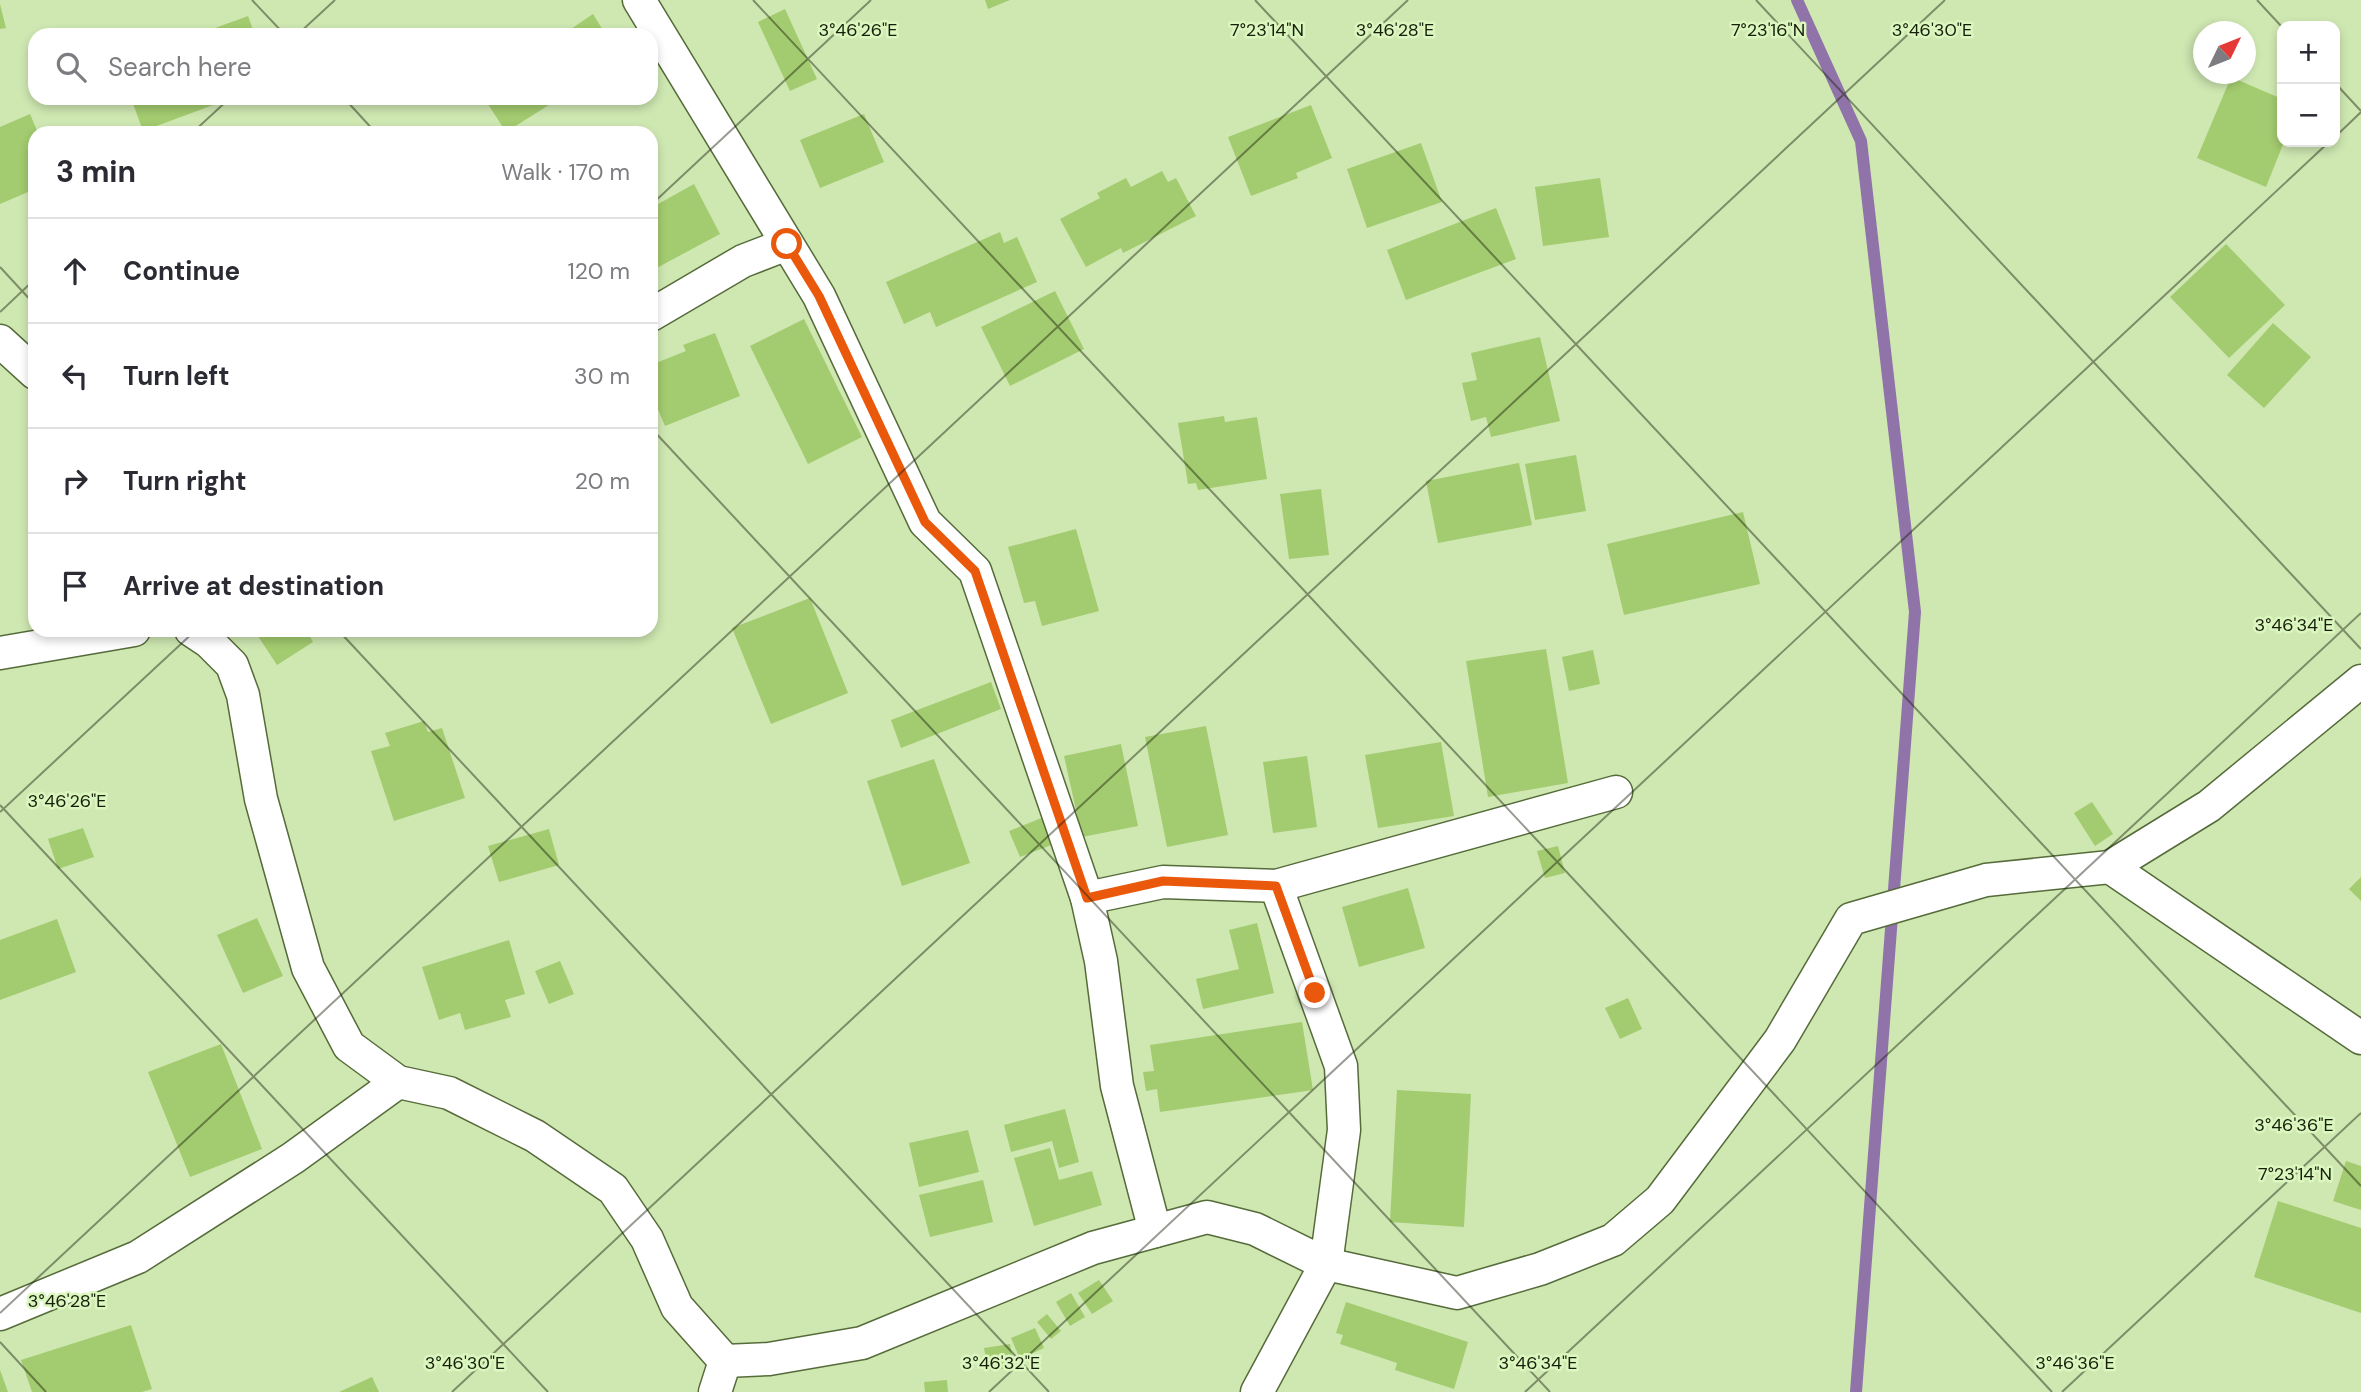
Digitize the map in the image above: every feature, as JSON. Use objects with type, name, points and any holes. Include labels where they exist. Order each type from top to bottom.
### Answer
[{"type":"street","points":[[639,0],[656,28]]},
{"type":"street","points":[[658,31],[819,296],[925,522],[975,571],[1087,898],[1101,961],[1117,1086],[1155,1231]]},
{"type":"street","points":[[658,311],[743,261],[787,244]]},
{"type":"street","points":[[0,341],[28,367]]},
{"type":"street","points":[[0,653],[93,637]]},
{"type":"street","points":[[204,637],[232,665],[243,695],[261,799],[308,968],[349,1046],[398,1082],[449,1093],[535,1136],[613,1189],[647,1239],[677,1307],[725,1361]]},
{"type":"street","points":[[725,1361],[769,1359],[862,1343],[1093,1248],[1207,1217],[1255,1229],[1326,1264],[1457,1293],[1540,1269],[1613,1240],[1660,1200],[1780,1040],[1851,919],[1986,880],[2110,867],[2209,806],[2361,681]]},
{"type":"street","points":[[1087,898],[1163,881],[1276,886],[1616,792]]},
{"type":"street","points":[[2110,867],[2361,1038]]},
{"type":"street","points":[[1257,1392],[1326,1264],[1345,1130],[1341,1066],[1276,886]]},
{"type":"street","points":[[0,1314],[138,1257],[293,1158],[398,1082]]},
{"type":"street","points":[[715,1392],[725,1361]]},
{"type":"building","points":[[985,0],[1010,0],[988,9]]},
{"type":"building","points":[[0,4],[6,28],[0,29]]},
{"type":"building","points":[[785,9],[817,79],[790,91],[758,22]]},
{"type":"building","points":[[593,14],[602,28],[572,28]]},
{"type":"building","points":[[248,16],[252,28],[215,28]]},
{"type":"building","points":[[2228,84],[2247,84],[2277,97],[2277,147],[2282,147],[2266,187],[2197,158]]},
{"type":"building","points":[[134,105],[213,105],[156,126],[141,126]]},
{"type":"building","points":[[489,105],[549,105],[516,126],[502,126]]},
{"type":"building","points":[[1311,105],[1332,158],[1296,173],[1298,178],[1251,196],[1228,137]]},
{"type":"building","points":[[30,114],[35,126],[28,126],[28,192],[0,204],[0,127]]},
{"type":"building","points":[[864,114],[884,162],[820,188],[800,140]]},
{"type":"building","points":[[1421,143],[1442,202],[1367,228],[1347,169]]},
{"type":"building","points":[[1162,171],[1168,182],[1176,178],[1196,216],[1123,253],[1121,248],[1086,267],[1060,219],[1100,198],[1097,193],[1126,178],[1131,187]]},
{"type":"building","points":[[1600,178],[1609,237],[1543,246],[1535,187]]},
{"type":"building","points":[[694,184],[720,234],[658,267],[658,204]]},
{"type":"building","points":[[1496,208],[1516,259],[1406,300],[1387,250]]},
{"type":"building","points":[[1000,232],[1004,243],[1017,237],[1037,282],[936,327],[930,312],[904,324],[886,282]]},
{"type":"building","points":[[2226,244],[2285,305],[2229,358],[2170,297]]},
{"type":"building","points":[[1055,291],[1084,349],[1010,386],[981,327]]},
{"type":"building","points":[[804,319],[862,437],[808,464],[750,346]]},
{"type":"building","points":[[2273,323],[2311,357],[2264,408],[2227,375]]},
{"type":"building","points":[[715,333],[740,396],[665,426],[658,410],[658,362],[686,351],[683,345]]},
{"type":"building","points":[[1540,337],[1560,421],[1491,437],[1486,417],[1471,421],[1462,383],[1477,380],[1471,353]]},
{"type":"building","points":[[1224,416],[1225,422],[1257,417],[1267,479],[1198,490],[1196,483],[1188,484],[1178,423]]},
{"type":"building","points":[[1576,455],[1586,511],[1535,520],[1525,464]]},
{"type":"building","points":[[1519,463],[1532,525],[1438,543],[1426,481]]},
{"type":"building","points":[[1321,489],[1329,555],[1289,559],[1280,494]]},
{"type":"building","points":[[1743,512],[1760,584],[1624,615],[1607,544]]},
{"type":"building","points":[[1076,529],[1099,611],[1042,626],[1035,601],[1024,603],[1008,547]]},
{"type":"building","points":[[810,598],[848,693],[771,724],[732,628]]},
{"type":"building","points":[[259,637],[310,637],[313,642],[277,665]]},
{"type":"building","points":[[1546,649],[1568,783],[1488,797],[1466,661]]},
{"type":"building","points":[[1593,650],[1600,684],[1569,691],[1562,657]]},
{"type":"building","points":[[991,682],[1001,709],[901,748],[891,720]]},
{"type":"building","points":[[424,721],[428,732],[442,728],[465,798],[394,821],[371,751],[390,746],[385,733]]},
{"type":"building","points":[[1206,726],[1228,835],[1167,847],[1145,737]]},
{"type":"building","points":[[1441,742],[1454,816],[1378,828],[1365,755]]},
{"type":"building","points":[[1121,744],[1138,826],[1082,837],[1064,756]]},
{"type":"building","points":[[1307,756],[1317,827],[1273,833],[1263,762]]},
{"type":"building","points":[[934,759],[970,863],[902,886],[867,781]]},
{"type":"building","points":[[2092,802],[2113,834],[2095,846],[2074,813]]},
{"type":"building","points":[[1044,817],[1054,844],[1020,857],[1009,831]]},
{"type":"building","points":[[83,828],[94,857],[58,869],[48,839]]},
{"type":"building","points":[[549,829],[559,865],[499,882],[488,846]]},
{"type":"building","points":[[1558,846],[1565,873],[1545,878],[1537,851]]},
{"type":"building","points":[[2361,877],[2361,901],[2349,889]]},
{"type":"building","points":[[1408,888],[1425,948],[1359,967],[1342,907]]},
{"type":"building","points":[[257,918],[283,976],[243,993],[217,935]]},
{"type":"building","points":[[57,919],[76,972],[0,1000],[0,940]]},
{"type":"building","points":[[1257,923],[1274,993],[1203,1009],[1196,979],[1239,969],[1229,930]]},
{"type":"building","points":[[509,940],[525,994],[505,1000],[511,1017],[465,1030],[460,1013],[439,1020],[422,967]]},
{"type":"building","points":[[560,961],[574,994],[549,1004],[535,971]]},
{"type":"building","points":[[1628,998],[1642,1029],[1620,1039],[1605,1008]]},
{"type":"building","points":[[1302,1022],[1313,1090],[1160,1112],[1157,1089],[1146,1091],[1143,1072],[1154,1071],[1150,1045]]},
{"type":"building","points":[[221,1044],[262,1149],[190,1177],[148,1072]]},
{"type":"building","points":[[1397,1090],[1471,1094],[1464,1227],[1390,1222]]},
{"type":"building","points":[[1065,1109],[1079,1162],[1059,1168],[1052,1141],[1011,1152],[1004,1125]]},
{"type":"building","points":[[968,1130],[979,1172],[919,1187],[909,1143]]},
{"type":"building","points":[[1050,1148],[1059,1180],[1092,1171],[1102,1205],[1034,1226],[1014,1158]]},
{"type":"building","points":[[2346,1161],[2361,1166],[2361,1210],[2333,1201]]},
{"type":"building","points":[[983,1180],[993,1222],[930,1237],[919,1195]]},
{"type":"building","points":[[2278,1201],[2361,1228],[2361,1313],[2254,1277]]},
{"type":"building","points":[[1099,1280],[1113,1301],[1092,1314],[1078,1293]]},
{"type":"building","points":[[1071,1293],[1085,1317],[1070,1326],[1056,1302]]},
{"type":"building","points":[[1346,1302],[1468,1342],[1454,1389],[1395,1370],[1397,1363],[1340,1344],[1343,1335],[1336,1333]]},
{"type":"building","points":[[1047,1314],[1061,1331],[1051,1339],[1037,1322]]},
{"type":"building","points":[[131,1325],[152,1389],[142,1392],[32,1392],[21,1360]]},
{"type":"building","points":[[1035,1328],[1044,1348],[1020,1359],[1011,1338]]},
{"type":"building","points":[[1010,1344],[1014,1367],[988,1371],[984,1348]]},
{"type":"building","points":[[0,1370],[8,1392],[0,1392]]},
{"type":"building","points":[[372,1377],[379,1392],[339,1392]]},
{"type":"building","points":[[947,1380],[948,1392],[925,1392],[924,1382]]},
{"type":"waterway","points":[[1797,0],[1861,141],[1915,612],[1856,1392]]},
{"type":"route","points":[[787,244],[819,296],[925,522],[975,571],[1087,898],[1163,881],[1276,886],[1315,993]]}]
